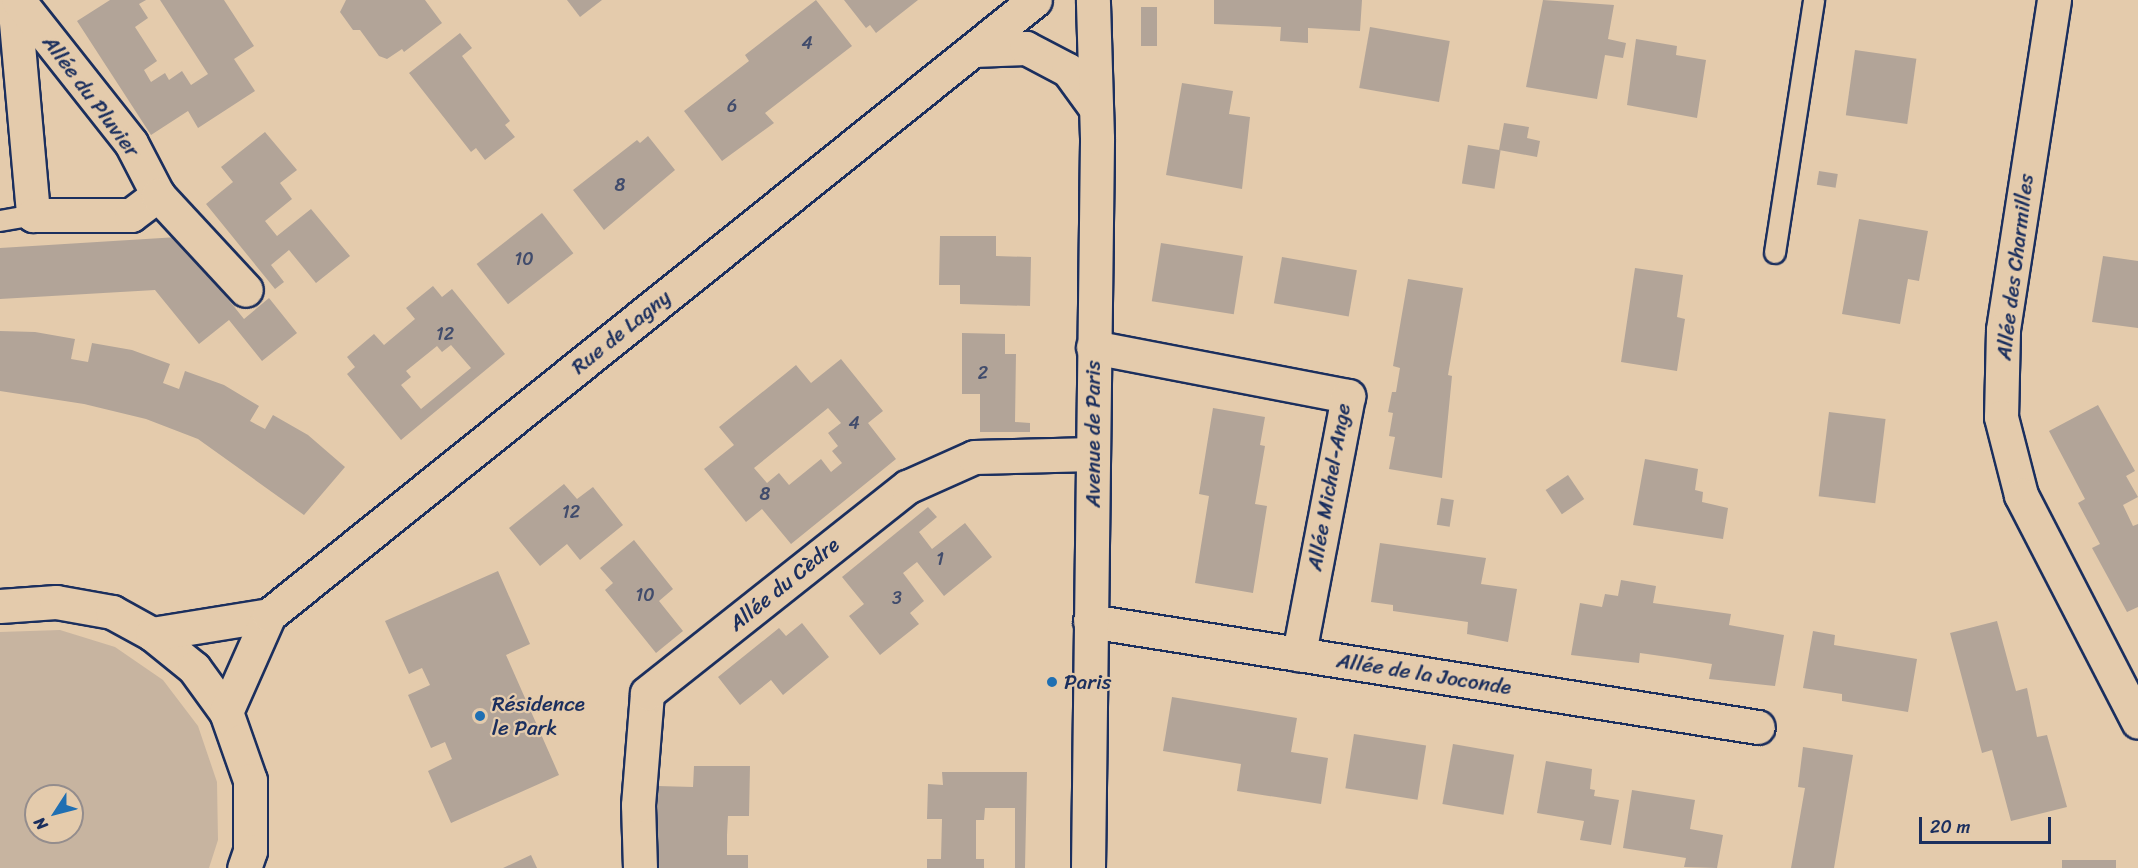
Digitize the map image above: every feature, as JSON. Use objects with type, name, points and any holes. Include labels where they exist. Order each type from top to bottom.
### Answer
[{"type":"street","name":"Allée du Pluvier","points":[[16,0],[131,143],[158,195],[246,290]]},
{"type":"street","name":"Allée du Pluvier","points":[[16,0],[33,215]]},
{"type":"street","name":"Rue de Lagny","points":[[226,712],[269,615],[1035,0]]},
{"type":"street","name":"Avenue de Paris","points":[[1088,868],[1095,107],[1093,0]]},
{"type":"street","name":"Allée des Charmilles","points":[[2054,0],[2003,330],[2001,417],[2021,495],[2134,704]]},
{"type":"street","points":[[973,50],[1026,48],[1068,70],[1095,107]]},
{"type":"street","points":[[33,215],[131,215],[158,195]]},
{"type":"street","name":"Allée Michel-Ange","points":[[1093,347],[1347,396],[1299,654]]},
{"type":"street","name":"Allée du Cèdre","points":[[640,868],[638,805],[647,693],[907,487],[974,458],[1093,454]]},
{"type":"street","points":[[0,606],[56,602],[112,612],[152,634],[194,668],[226,712],[250,780],[250,851],[244,868]]},
{"type":"street","name":"Rue de Lagny","points":[[152,634],[269,615]]},
{"type":"street","name":"Allée de la Joconde","points":[[1090,621],[1758,727]]},
{"type":"lane","points":[[1775,253],[1814,0]]},
{"type":"lane","points":[[0,221],[33,215]]},
{"type":"shaded area","points":[[60,630],[115,647],[163,680],[198,726],[217,782],[218,840],[209,868],[0,868],[0,632]]},
{"type":"building","points":[[110,0],[146,0],[139,4],[148,18],[135,27],[157,61],[144,70],[151,82],[165,73],[169,80],[182,71],[191,85],[208,74],[160,0],[224,0],[254,46],[234,59],[255,91],[198,128],[188,111],[151,135],[77,21]]},
{"type":"building","points":[[346,0],[425,0],[442,23],[404,52],[402,49],[387,59],[379,56],[360,30],[353,30],[340,12]]},
{"type":"building","points":[[567,0],[602,0],[580,17]]},
{"type":"building","points":[[816,0],[852,46],[765,113],[774,123],[722,161],[684,111],[749,61],[745,55]]},
{"type":"building","points":[[844,0],[918,0],[876,33],[870,25],[866,28]]},
{"type":"building","points":[[1214,0],[1362,0],[1360,31],[1308,28],[1308,43],[1280,41],[1281,27],[1214,24]]},
{"type":"building","points":[[1543,0],[1614,5],[1608,39],[1626,43],[1623,58],[1605,55],[1597,99],[1526,87]]},
{"type":"building","points":[[1141,7],[1157,7],[1157,46],[1141,46]]},
{"type":"building","points":[[1370,27],[1450,41],[1439,102],[1359,88]]},
{"type":"building","points":[[460,33],[472,48],[462,56],[510,121],[505,125],[515,137],[485,160],[476,148],[471,152],[409,73]]},
{"type":"building","points":[[1636,39],[1677,46],[1676,55],[1706,60],[1697,118],[1627,105]]},
{"type":"building","points":[[1855,50],[1916,59],[1907,124],[1846,115]]},
{"type":"building","points":[[1182,83],[1233,91],[1229,114],[1250,117],[1242,189],[1166,175]]},
{"type":"building","points":[[1504,123],[1529,127],[1527,138],[1540,141],[1537,157],[1499,150]]},
{"type":"building","points":[[265,132],[297,170],[280,183],[292,199],[265,221],[277,236],[311,209],[350,256],[316,283],[289,250],[271,265],[284,282],[275,289],[206,204],[233,182],[221,167]]},
{"type":"building","points":[[648,136],[675,170],[604,230],[573,190],[637,140],[640,143]]},
{"type":"building","points":[[1468,145],[1501,150],[1494,189],[1462,184]]},
{"type":"building","points":[[1819,171],[1838,174],[1836,188],[1817,185]]},
{"type":"building","points":[[542,213],[573,253],[508,304],[477,264]]},
{"type":"building","points":[[1859,219],[1928,231],[1919,281],[1908,279],[1900,324],[1842,314]]},
{"type":"building","points":[[940,236],[996,236],[996,256],[1031,257],[1030,306],[960,304],[960,285],[939,285]]},
{"type":"building","points":[[178,237],[244,319],[269,298],[297,333],[262,361],[229,320],[199,344],[155,290],[0,299],[0,248]]},
{"type":"building","points":[[1161,243],[1243,256],[1234,314],[1152,301]]},
{"type":"building","points":[[2103,256],[2138,261],[2138,328],[2092,322]]},
{"type":"building","points":[[1282,257],[1357,270],[1349,316],[1274,303]]},
{"type":"building","points":[[1635,268],[1683,275],[1677,317],[1685,319],[1677,371],[1621,362]]},
{"type":"building","points":[[1408,279],[1463,288],[1448,375],[1452,376],[1442,478],[1389,469],[1395,437],[1389,436],[1393,413],[1388,412],[1392,392],[1396,392],[1400,368],[1393,366]]},
{"type":"building","points":[[433,286],[442,297],[452,289],[505,354],[401,440],[347,374],[355,367],[347,357],[374,334],[384,345],[415,319],[406,308]],"holes":[[[451,345],[471,368],[421,409],[401,385],[411,377],[406,371],[437,346],[442,352]]]},
{"type":"building","points":[[0,331],[35,332],[75,339],[71,359],[88,362],[92,343],[132,350],[170,364],[163,383],[179,389],[185,371],[224,385],[259,406],[250,421],[265,429],[273,415],[308,435],[345,467],[304,515],[198,439],[146,419],[84,404],[0,391]]},
{"type":"building","points":[[962,333],[1005,334],[1005,354],[1016,354],[1015,422],[1030,423],[1030,432],[980,432],[980,394],[962,394]]},
{"type":"building","points":[[841,359],[883,411],[868,423],[896,459],[791,544],[762,509],[746,522],[704,469],[734,445],[719,427],[796,365],[811,383]],"holes":[[[828,408],[841,423],[828,433],[838,446],[832,451],[842,463],[831,472],[821,459],[789,485],[779,473],[767,483],[754,468]]]},
{"type":"building","points":[[2098,405],[2135,471],[2126,476],[2138,497],[2123,505],[2133,526],[2138,524],[2138,607],[2127,612],[2092,548],[2100,544],[2078,503],[2085,499],[2049,431]]},
{"type":"building","points":[[1213,408],[1265,417],[1260,445],[1265,446],[1255,504],[1267,506],[1253,593],[1195,583],[1209,496],[1199,494]]},
{"type":"building","points":[[1829,412],[1886,419],[1875,503],[1819,496]]},
{"type":"building","points":[[1645,459],[1698,469],[1695,490],[1703,492],[1702,502],[1728,508],[1723,539],[1633,525]]},
{"type":"building","points":[[1568,475],[1584,499],[1562,514],[1546,490]]},
{"type":"building","points":[[564,484],[577,499],[593,487],[623,525],[580,560],[567,544],[540,566],[509,528]]},
{"type":"building","points":[[1441,498],[1454,500],[1450,527],[1437,525]]},
{"type":"building","points":[[928,507],[937,517],[919,532],[932,549],[965,523],[992,557],[944,596],[917,562],[903,573],[924,601],[910,613],[919,624],[880,655],[849,616],[864,604],[842,577]]},
{"type":"building","points":[[634,540],[673,589],[659,601],[683,631],[656,653],[605,590],[613,583],[600,568]]},
{"type":"building","points":[[1380,543],[1486,558],[1481,584],[1517,589],[1508,642],[1467,634],[1468,622],[1393,611],[1393,605],[1371,602]]},
{"type":"building","name":"Résidence le Park","points":[[498,571],[530,644],[506,655],[559,775],[451,823],[428,771],[452,759],[445,742],[431,748],[408,695],[430,685],[422,668],[409,674],[385,621]]},
{"type":"building","points":[[1621,580],[1656,586],[1653,603],[1731,614],[1729,625],[1784,635],[1775,686],[1709,679],[1712,664],[1675,658],[1640,653],[1639,663],[1571,655],[1580,603],[1602,607],[1605,594],[1618,596]]},
{"type":"building","points":[[1997,621],[2016,691],[2027,688],[2037,737],[2047,735],[2067,807],[2011,821],[1992,750],[1982,753],[1950,633]]},
{"type":"building","points":[[802,623],[829,657],[783,695],[771,680],[740,705],[718,677],[779,628],[786,636]]},
{"type":"building","points":[[1813,631],[1835,635],[1834,645],[1917,659],[1908,712],[1842,701],[1842,694],[1803,688]]},
{"type":"building","points":[[1172,697],[1297,718],[1291,752],[1328,758],[1321,804],[1237,791],[1241,764],[1163,751]]},
{"type":"building","points":[[1354,734],[1426,745],[1417,800],[1345,788]]},
{"type":"building","points":[[1453,744],[1514,755],[1503,815],[1442,804]]},
{"type":"building","points":[[1803,747],[1853,755],[1834,868],[1791,868],[1805,788],[1798,787]]},
{"type":"building","points":[[1546,761],[1592,769],[1590,789],[1595,790],[1594,796],[1619,800],[1611,845],[1580,840],[1584,821],[1537,813]]},
{"type":"building","points":[[694,766],[750,766],[749,816],[728,816],[727,835],[727,855],[748,855],[748,868],[657,868],[658,786],[693,787]]},
{"type":"building","points":[[942,772],[1027,772],[1025,868],[1015,868],[1015,808],[985,808],[984,820],[976,820],[976,859],[984,859],[984,868],[927,868],[927,859],[941,859],[942,819],[927,819],[928,784],[943,785]]},
{"type":"building","points":[[1632,790],[1695,800],[1690,829],[1723,835],[1717,868],[1684,867],[1686,858],[1623,848]]},
{"type":"building","points":[[531,855],[537,868],[503,868]]},
{"type":"building","points":[[2062,860],[2116,860],[2116,868],[2062,868]]},
{"type":"place","name":"Paris","points":[[1052,682]]},
{"type":"place","name":"Résidence le Park","points":[[480,716]]}]
